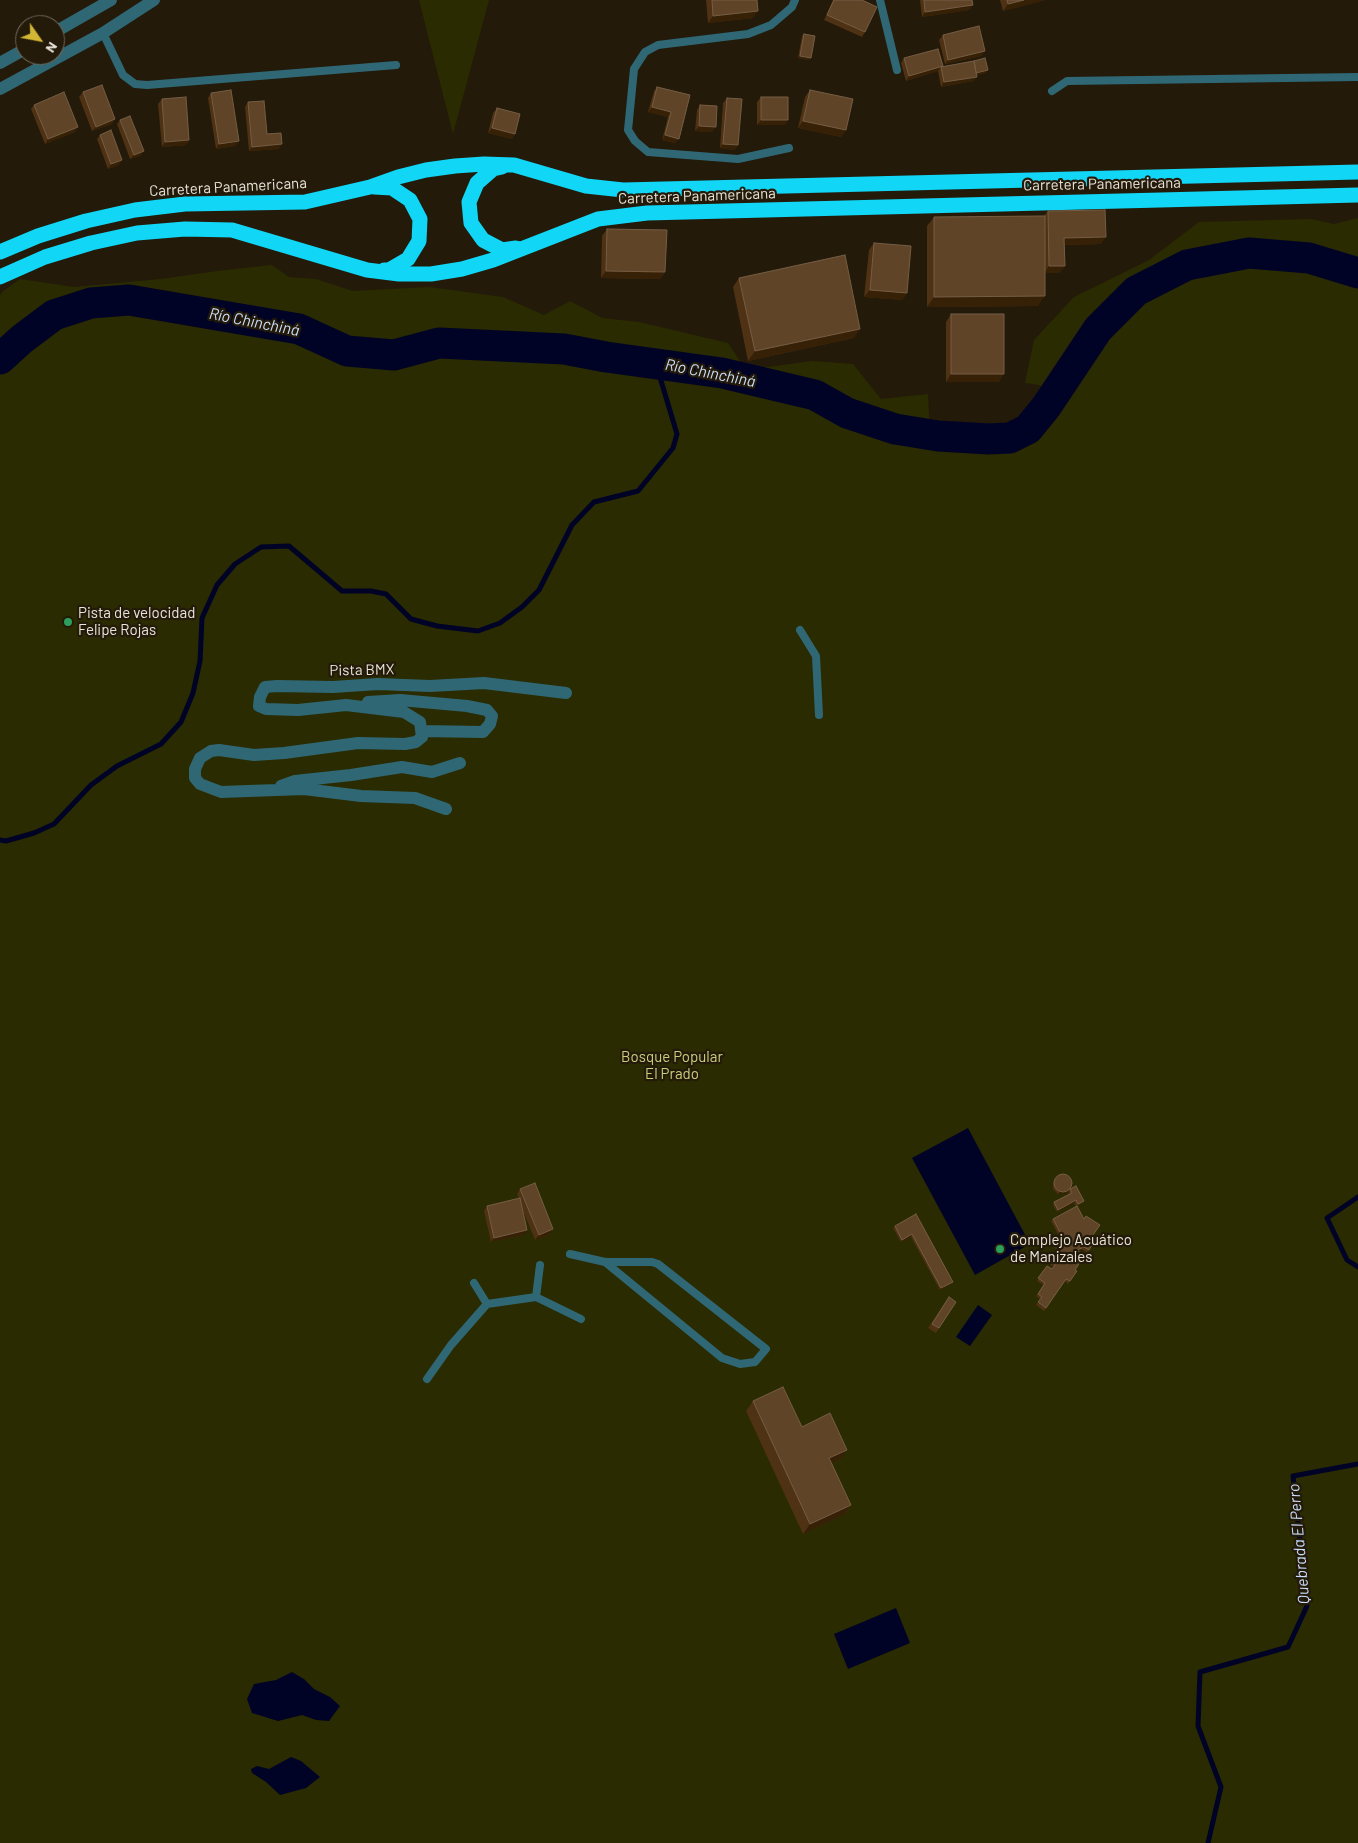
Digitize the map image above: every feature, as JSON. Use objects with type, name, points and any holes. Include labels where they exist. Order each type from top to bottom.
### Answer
[{"type":"highway","name":"Carretera Panamericana","points":[[0,252],[38,236],[78,223],[135,210],[185,204],[305,202],[370,186],[407,174],[455,166],[484,164],[514,165],[586,186],[623,190],[1358,172]]},
{"type":"highway","points":[[514,165],[493,169],[477,182],[468,202],[471,223],[483,240],[502,250],[522,248]]},
{"type":"highway","points":[[367,270],[389,270],[408,260],[419,241],[420,219],[410,200],[392,188],[370,186]]},
{"type":"highway","name":"Carretera Panamericana","points":[[0,277],[45,257],[91,243],[138,233],[185,229],[232,230],[367,270],[431,274],[462,269],[493,260],[598,219],[647,213],[1358,195]]},
{"type":"street","points":[[65,26],[111,0]]},
{"type":"street","points":[[0,90],[103,33],[154,0]]},
{"type":"street","points":[[0,63],[15,55]]},
{"type":"street","name":"Pista BMX","points":[[346,705],[404,712],[420,722],[422,731],[484,732],[490,724],[492,716],[487,710],[477,708],[400,700],[376,701],[298,710],[266,709],[259,706],[260,697],[265,688],[276,686],[333,687],[378,684],[430,686],[484,683],[566,693]]},
{"type":"street","points":[[422,731],[422,737],[416,742],[405,744],[358,743],[254,755],[219,750],[211,751],[200,758],[195,769],[194,778],[200,784],[220,792],[304,789],[361,796],[392,796],[415,798],[446,810]]},
{"type":"street","points":[[272,790],[295,781],[402,767],[432,772],[460,763]]},
{"type":"lane","points":[[789,148],[738,159],[648,152],[635,142],[628,130],[634,69],[645,52],[658,45],[748,34],[771,25],[792,7],[795,0]]},
{"type":"lane","points":[[880,0],[897,70]]},
{"type":"lane","points":[[103,33],[123,75],[135,84],[147,85],[396,64]]},
{"type":"lane","points":[[1052,91],[1067,81],[1358,77]]},
{"type":"lane","points":[[800,630],[816,656],[819,715]]},
{"type":"lane","points":[[570,1254],[605,1262],[652,1262],[658,1264],[766,1349],[755,1362],[740,1364],[722,1358],[605,1262]]},
{"type":"lane","points":[[536,1297],[540,1265]]},
{"type":"lane","points":[[474,1283],[487,1304]]},
{"type":"lane","points":[[427,1379],[451,1345],[487,1304],[536,1297],[580,1319]]},
{"type":"green space","points":[[419,0],[489,0],[453,134]]},
{"type":"green space","name":"Bosque Popular El Prado","points":[[1358,218],[1358,1843],[0,1843],[0,296],[2,292],[20,279],[74,287],[161,279],[272,265],[289,277],[316,279],[353,291],[429,287],[503,297],[544,315],[570,301],[602,318],[639,322],[728,343],[746,370],[812,361],[853,364],[881,399],[928,394],[930,435],[989,439],[1010,438],[1028,429],[1058,388],[1025,383],[1034,340],[1074,297],[1149,260],[1199,222],[1311,219],[1334,224]]},
{"type":"water","points":[[968,1128],[1030,1244],[975,1275],[912,1158]]},
{"type":"water","points":[[978,1305],[992,1315],[970,1346],[956,1337]]},
{"type":"water","points":[[896,1608],[910,1643],[848,1669],[834,1634]]},
{"type":"water","points":[[292,1672],[304,1679],[314,1689],[330,1697],[340,1706],[329,1721],[316,1720],[302,1715],[278,1721],[252,1713],[247,1699],[254,1684],[276,1680]]},
{"type":"water","points":[[291,1757],[301,1761],[320,1777],[306,1788],[280,1795],[266,1782],[252,1773],[251,1769],[257,1766],[269,1769]]},
{"type":"building","points":[[712,0],[757,0],[758,11],[713,16]]},
{"type":"building","points":[[834,0],[862,0],[877,7],[865,32],[827,15]]},
{"type":"building","points":[[924,0],[972,0],[973,5],[925,12]]},
{"type":"building","points":[[1007,0],[1024,0],[1008,4]]},
{"type":"building","points":[[979,26],[985,51],[948,60],[943,35]]},
{"type":"building","points":[[804,34],[815,36],[811,58],[800,56]]},
{"type":"building","points":[[938,49],[943,66],[909,76],[904,58]]},
{"type":"building","points":[[985,58],[988,70],[976,73],[974,61]]},
{"type":"building","points":[[974,61],[977,77],[944,82],[941,67]]},
{"type":"building","points":[[102,85],[115,119],[96,127],[83,92]]},
{"type":"building","points":[[657,87],[690,95],[679,139],[665,135],[671,112],[652,107]]},
{"type":"building","points":[[231,90],[239,141],[219,144],[211,93]]},
{"type":"building","points":[[810,90],[853,99],[846,130],[803,121]]},
{"type":"building","points":[[64,92],[78,127],[48,139],[34,105]]},
{"type":"building","points":[[186,97],[189,140],[165,142],[162,99]]},
{"type":"building","points":[[761,97],[788,97],[788,120],[761,120]]},
{"type":"building","points":[[727,98],[742,99],[738,145],[723,144]]},
{"type":"building","points":[[264,101],[267,134],[281,133],[282,144],[252,147],[248,102]]},
{"type":"building","points":[[700,105],[717,106],[716,127],[699,126]]},
{"type":"building","points":[[497,108],[520,114],[515,134],[492,128]]},
{"type":"building","points":[[130,116],[144,151],[134,155],[120,120]]},
{"type":"building","points":[[111,130],[122,160],[111,164],[100,135]]},
{"type":"building","points":[[1105,210],[1106,237],[1064,238],[1065,266],[1049,266],[1048,211]]},
{"type":"building","points":[[1045,216],[1045,296],[934,297],[934,217]]},
{"type":"building","points":[[607,229],[667,230],[665,272],[606,271]]},
{"type":"building","points":[[874,243],[911,246],[907,293],[870,290]]},
{"type":"building","points":[[845,255],[860,329],[755,351],[739,278]]},
{"type":"building","points":[[951,314],[1004,314],[1004,374],[951,374]]},
{"type":"building","points":[[1063,1174],[1069,1177],[1072,1183],[1069,1189],[1063,1192],[1057,1189],[1054,1183],[1057,1177]]},
{"type":"building","points":[[535,1183],[553,1229],[539,1235],[520,1189]]},
{"type":"building","points":[[1076,1186],[1084,1201],[1078,1204],[1076,1200],[1058,1210],[1054,1202],[1072,1193],[1070,1189]]},
{"type":"building","points":[[520,1198],[527,1230],[494,1238],[487,1206]]},
{"type":"building","points":[[1077,1206],[1084,1219],[1086,1216],[1100,1225],[1093,1235],[1095,1240],[1089,1250],[1084,1247],[1077,1250],[1084,1256],[1075,1270],[1077,1271],[1070,1281],[1066,1279],[1046,1308],[1038,1302],[1042,1297],[1038,1294],[1045,1283],[1038,1278],[1047,1266],[1052,1269],[1055,1265],[1052,1262],[1060,1250],[1056,1245],[1057,1239],[1062,1236],[1053,1219]]},
{"type":"building","points":[[916,1214],[953,1282],[941,1288],[912,1234],[902,1240],[895,1226]]},
{"type":"building","points":[[949,1297],[956,1302],[939,1328],[932,1324]]},
{"type":"building","points":[[783,1387],[802,1427],[830,1413],[847,1450],[829,1458],[851,1505],[810,1524],[753,1401]]},
{"type":"waterway","name":"Río Chinchiná","points":[[0,359],[22,339],[54,315],[91,303],[129,300],[299,329],[347,351],[394,355],[439,343],[564,349],[606,357],[722,373],[815,395],[847,413],[895,429],[938,436],[989,439],[1010,438],[1028,429],[1046,407],[1098,329],[1136,291],[1187,265],[1249,253],[1309,258],[1358,273]]},
{"type":"waterway","points":[[0,840],[6,841],[34,833],[54,824],[91,785],[117,766],[161,744],[181,722],[193,693],[200,661],[202,618],[217,585],[235,564],[261,547],[289,546],[342,591],[371,591],[386,594],[411,619],[437,626],[478,631],[500,623],[522,607],[539,590],[572,525],[594,502],[638,491],[673,448],[677,434],[656,364]]},
{"type":"waterway","name":"Quebrada El Perro","points":[[1358,1197],[1327,1218],[1347,1260],[1358,1267]]},
{"type":"waterway","name":"Quebrada El Perro","points":[[1208,1843],[1221,1787],[1198,1726],[1200,1672],[1288,1647],[1307,1606],[1293,1476],[1358,1464]]},
{"type":"place","name":"Pista de velocidad Felipe Rojas","points":[[68,622]]},
{"type":"place","name":"Complejo Acuático de Manizales","points":[[1000,1249]]}]
